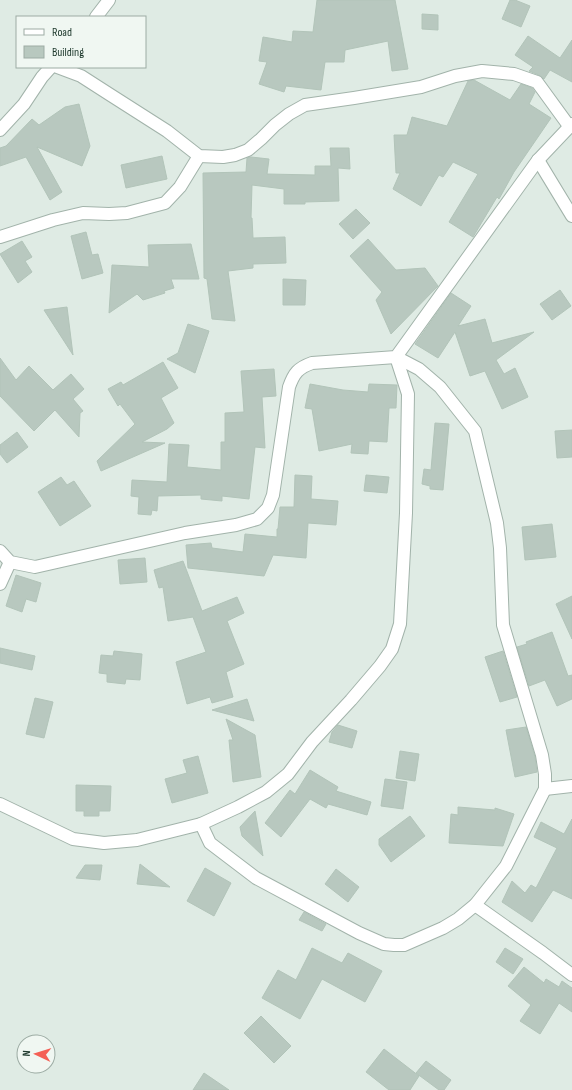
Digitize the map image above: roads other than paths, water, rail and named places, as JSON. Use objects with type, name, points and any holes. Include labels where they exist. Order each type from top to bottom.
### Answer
[{"type":"street","points":[[97,16],[109,0]]},
{"type":"street","points":[[0,130],[24,104],[42,77],[50,68]]},
{"type":"street","points":[[60,68],[81,76],[167,131],[199,156],[223,157],[235,155],[248,150],[289,114],[305,105],[421,87],[455,76],[482,71],[514,74],[537,82],[570,125],[538,160],[396,357]]},
{"type":"street","points":[[0,237],[53,220],[83,213],[127,213],[165,203],[180,187],[199,156]]},
{"type":"street","points":[[538,160],[572,216]]},
{"type":"street","points":[[0,804],[73,839],[104,843],[137,840],[201,824],[266,792],[288,774],[312,742],[370,678],[392,649],[400,624],[406,513],[408,394],[396,357]]},
{"type":"street","points":[[0,551],[10,562],[35,567],[185,533],[236,526],[257,518],[268,508],[273,495],[290,387],[294,375],[303,366],[312,363],[396,357],[419,369],[440,387],[475,431],[497,523],[500,548],[503,625],[542,755],[545,774],[545,789],[506,866],[475,905],[458,919],[404,945],[384,944],[352,929],[256,878],[210,843],[201,824]]},
{"type":"street","points":[[0,584],[10,562]]},
{"type":"street","points":[[545,789],[572,786]]},
{"type":"street","points":[[475,905],[544,952],[572,975]]}]
